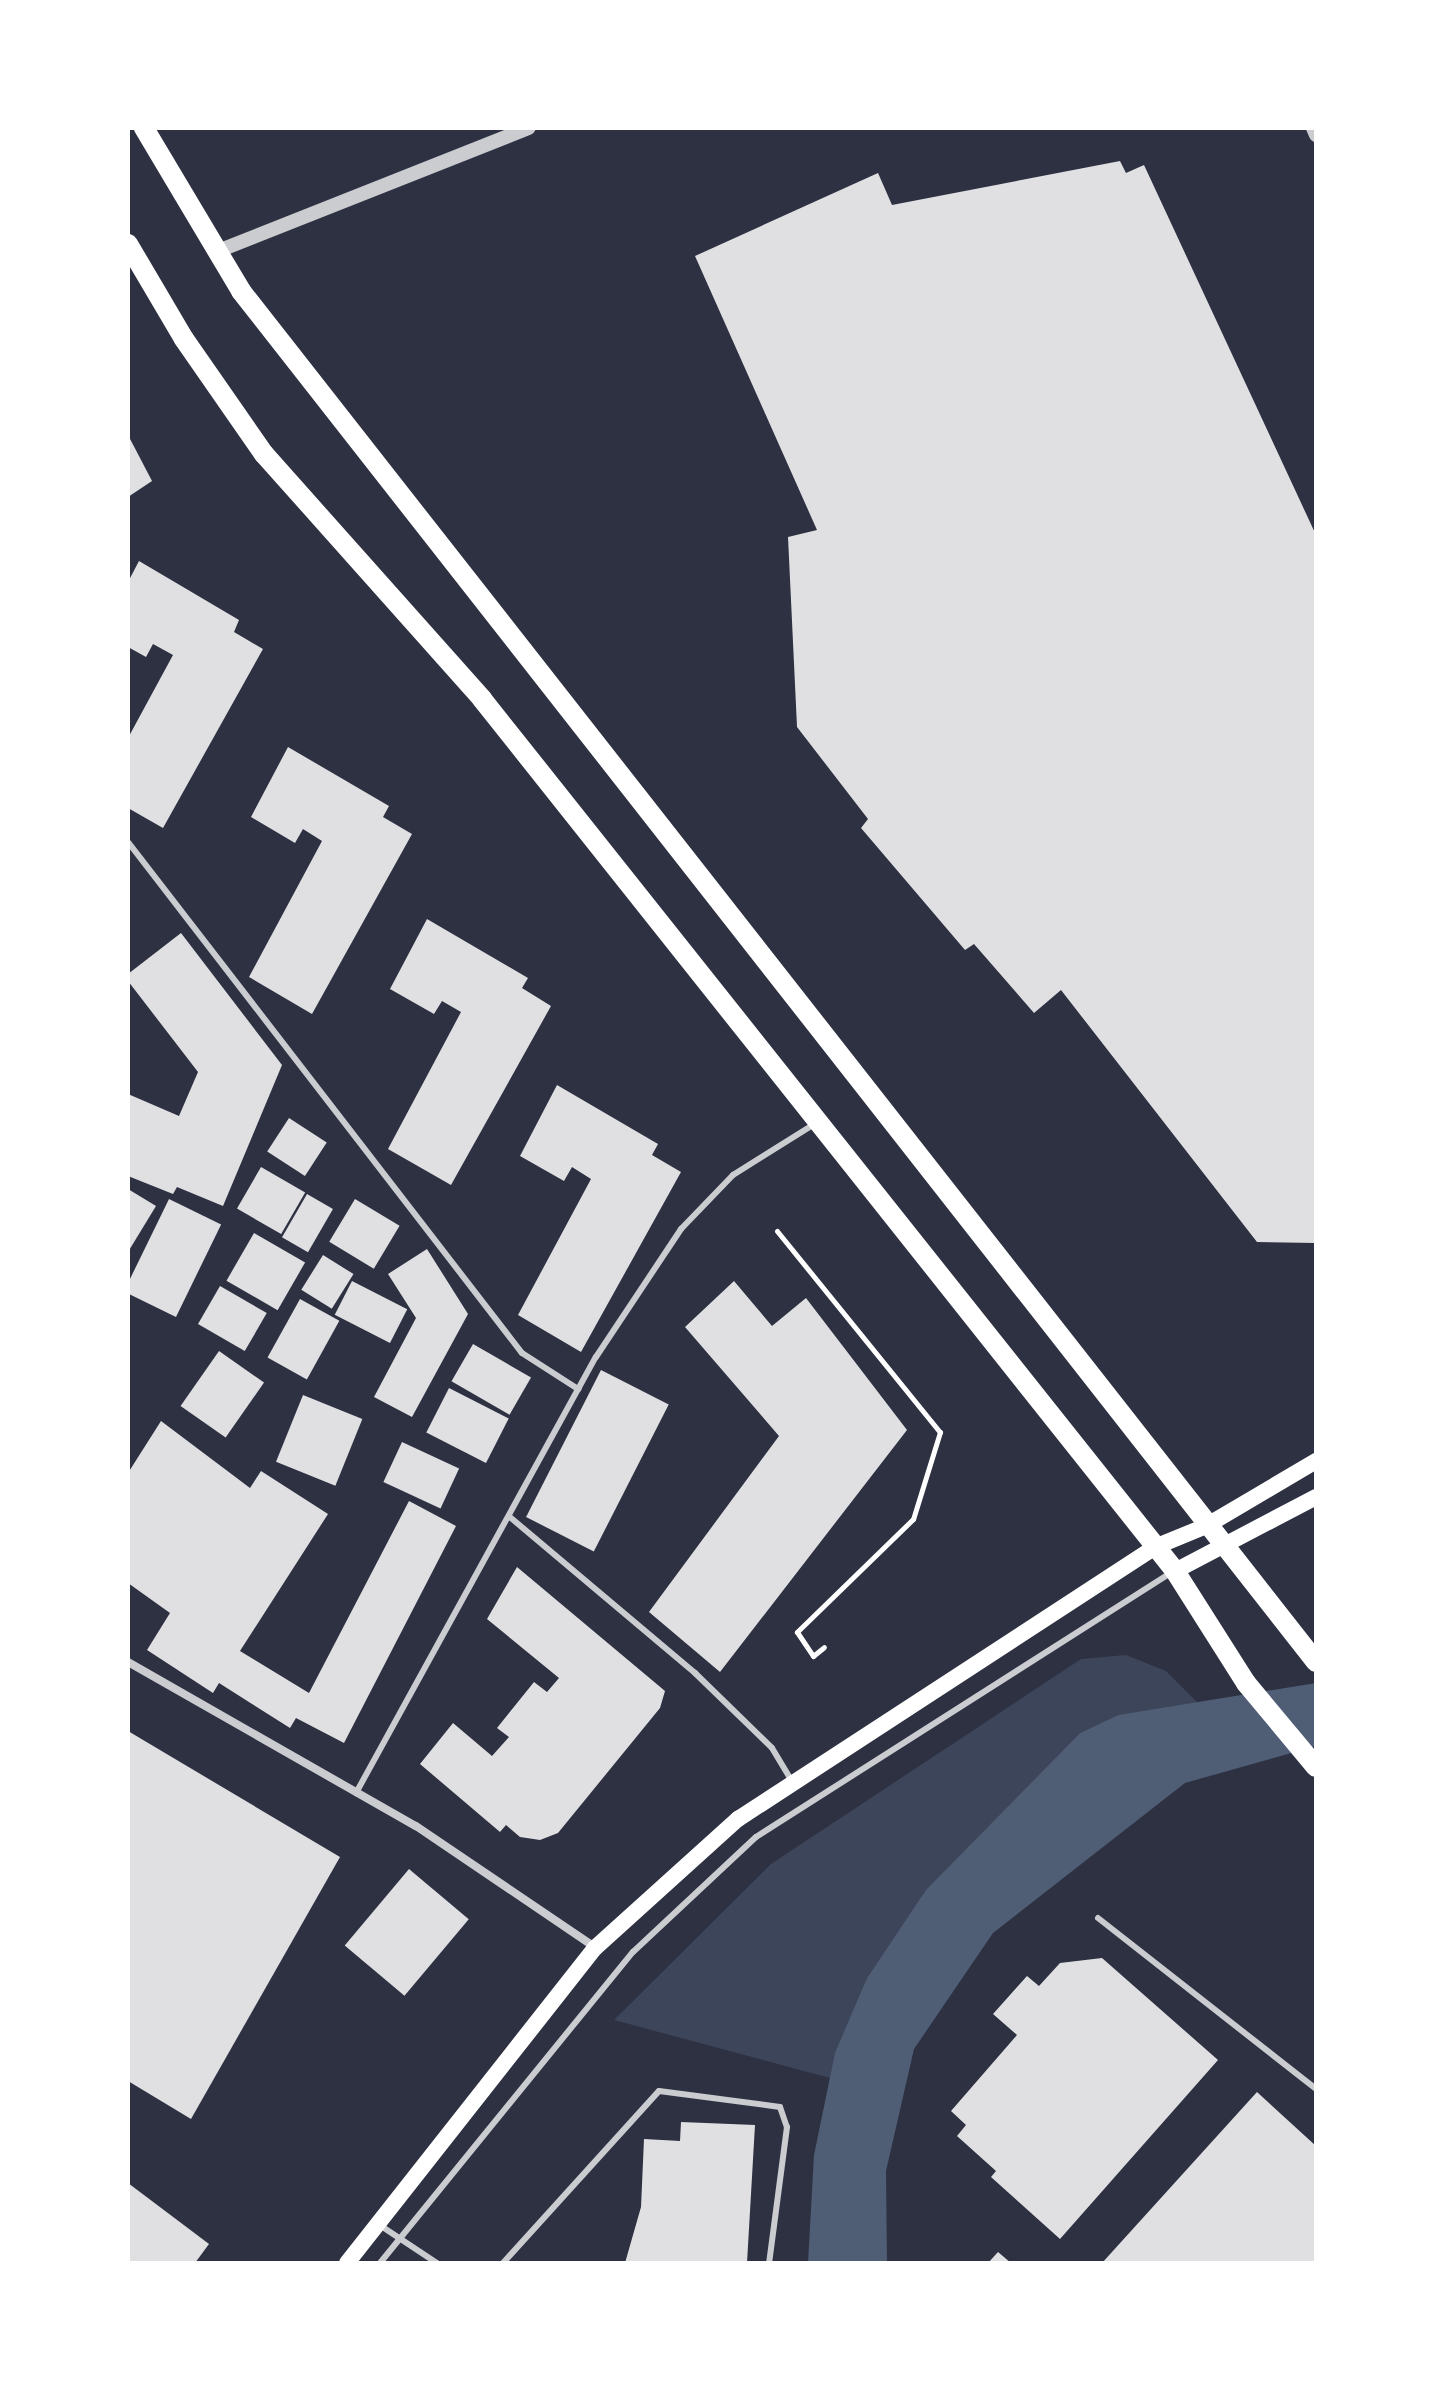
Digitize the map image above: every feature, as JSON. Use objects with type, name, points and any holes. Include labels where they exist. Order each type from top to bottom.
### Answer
[{"type":"main road","points":[[144,128],[251,304],[1206,1526],[1316,1662]]},
{"type":"main road","points":[[128,244],[184,339],[264,454],[482,699],[1175,1571],[1246,1683],[1316,1766]]},
{"type":"main road","points":[[347,2263],[595,1948],[738,1819],[1155,1547],[1206,1526],[1316,1461]]},
{"type":"main road","points":[[1175,1571],[1316,1497]]},
{"type":"street","points":[[218,251],[529,128]]},
{"type":"street","points":[[1313,128],[1316,135]]},
{"type":"street","points":[[128,1662],[416,1826],[595,1948]]},
{"type":"lane","points":[[128,842],[522,1353],[578,1389]]},
{"type":"lane","points":[[356,1793],[511,1518],[578,1389],[681,1229],[733,1175],[817,1122]]},
{"type":"lane","points":[[511,1518],[695,1673],[772,1748],[793,1783]]},
{"type":"lane","points":[[380,2263],[633,1952],[756,1837],[1175,1571]]},
{"type":"lane","points":[[1098,1918],[1316,2089]]},
{"type":"lane","points":[[503,2263],[659,2091],[780,2107],[787,2127],[769,2263]]},
{"type":"lane","points":[[378,2224],[437,2263]]},
{"type":"path","points":[[777,1231],[940,1432],[913,1519],[797,1632],[813,1656],[824,1647]]},
{"type":"shaded area","points":[[1126,1655],[1166,1671],[1198,1703],[1118,1715],[1080,1733],[926,1891],[867,1978],[830,2078],[614,2020],[771,1864],[1081,1659]]},
{"type":"shaded area","points":[[1316,1683],[1316,1746],[1185,1783],[993,1933],[914,2049],[886,2171],[887,2263],[808,2263],[814,2155],[835,2053],[867,1978],[926,1890],[1080,1733],[1118,1715]]},
{"type":"building","points":[[1120,161],[1126,173],[1144,165],[1316,535],[1316,1243],[1257,1242],[1061,990],[1034,1013],[974,944],[965,950],[861,828],[868,819],[797,727],[788,537],[817,530],[695,256],[878,173],[892,205]]},
{"type":"building","points":[[128,435],[152,481],[128,497]]},
{"type":"building","points":[[139,561],[239,620],[234,632],[263,649],[163,828],[128,808],[128,738],[173,655],[153,644],[146,657],[128,647],[128,582]]},
{"type":"building","points":[[288,747],[389,806],[383,817],[412,834],[312,1014],[249,977],[322,841],[303,829],[295,843],[251,817]]},
{"type":"building","points":[[427,919],[528,978],[522,988],[551,1006],[451,1185],[388,1149],[461,1012],[442,1001],[434,1014],[390,989]]},
{"type":"building","points":[[181,933],[282,1065],[223,1206],[177,1187],[173,1194],[128,1176],[128,1094],[179,1116],[198,1072],[128,981],[128,974]]},
{"type":"building","points":[[557,1085],[658,1144],[652,1155],[681,1172],[581,1352],[518,1315],[591,1179],[572,1167],[564,1181],[520,1156]]},
{"type":"building","points":[[289,1118],[327,1143],[305,1176],[267,1152]]},
{"type":"building","points":[[261,1167],[305,1192],[281,1234],[237,1209]]},
{"type":"building","points":[[128,1189],[156,1206],[128,1252]]},
{"type":"building","points":[[307,1194],[333,1209],[308,1252],[282,1237]]},
{"type":"building","points":[[169,1199],[221,1224],[176,1317],[128,1294],[128,1283]]},
{"type":"building","points":[[355,1199],[400,1226],[374,1269],[329,1242]]},
{"type":"building","points":[[254,1233],[305,1262],[278,1310],[226,1281]]},
{"type":"building","points":[[427,1249],[468,1314],[412,1417],[374,1397],[416,1318],[388,1274]]},
{"type":"building","points":[[323,1255],[354,1274],[332,1309],[301,1290]]},
{"type":"building","points":[[352,1281],[407,1309],[390,1343],[335,1315]]},
{"type":"building","points":[[734,1281],[772,1326],[806,1298],[907,1430],[720,1672],[649,1612],[779,1436],[685,1327]]},
{"type":"building","points":[[220,1286],[267,1313],[245,1351],[198,1324]]},
{"type":"building","points":[[300,1299],[339,1321],[307,1379],[268,1358]]},
{"type":"building","points":[[473,1344],[531,1378],[510,1415],[452,1381]]},
{"type":"building","points":[[219,1351],[264,1383],[226,1437],[181,1406]]},
{"type":"building","points":[[601,1370],[669,1405],[594,1552],[526,1517]]},
{"type":"building","points":[[449,1388],[509,1418],[486,1463],[426,1433]]},
{"type":"building","points":[[303,1395],[362,1419],[335,1486],[276,1462]]},
{"type":"building","points":[[161,1421],[250,1488],[261,1471],[328,1514],[240,1651],[309,1693],[409,1501],[456,1526],[344,1743],[296,1718],[290,1728],[219,1683],[213,1693],[147,1650],[170,1613],[128,1583],[128,1473]]},
{"type":"building","points":[[402,1442],[459,1469],[441,1509],[383,1482]]},
{"type":"building","points":[[517,1567],[665,1691],[660,1708],[558,1833],[540,1840],[520,1837],[506,1825],[500,1832],[420,1764],[453,1723],[492,1756],[509,1737],[497,1728],[534,1682],[547,1692],[559,1678],[487,1619]]},
{"type":"building","points":[[128,1731],[340,1857],[191,2119],[128,2081]]},
{"type":"building","points":[[409,1869],[469,1919],[404,1996],[345,1946]]},
{"type":"building","points":[[1102,1958],[1218,2060],[1060,2239],[991,2177],[996,2171],[957,2136],[966,2125],[951,2111],[1017,2035],[993,2014],[1027,1976],[1039,1986],[1060,1963]]},
{"type":"building","points":[[1257,2092],[1316,2146],[1316,2263],[1102,2263]]},
{"type":"building","points":[[681,2122],[755,2125],[747,2263],[625,2263],[641,2207],[644,2139],[680,2141]]},
{"type":"building","points":[[128,2183],[209,2244],[195,2263],[128,2263]]},
{"type":"building","points":[[998,2252],[1011,2263],[988,2263]]}]
